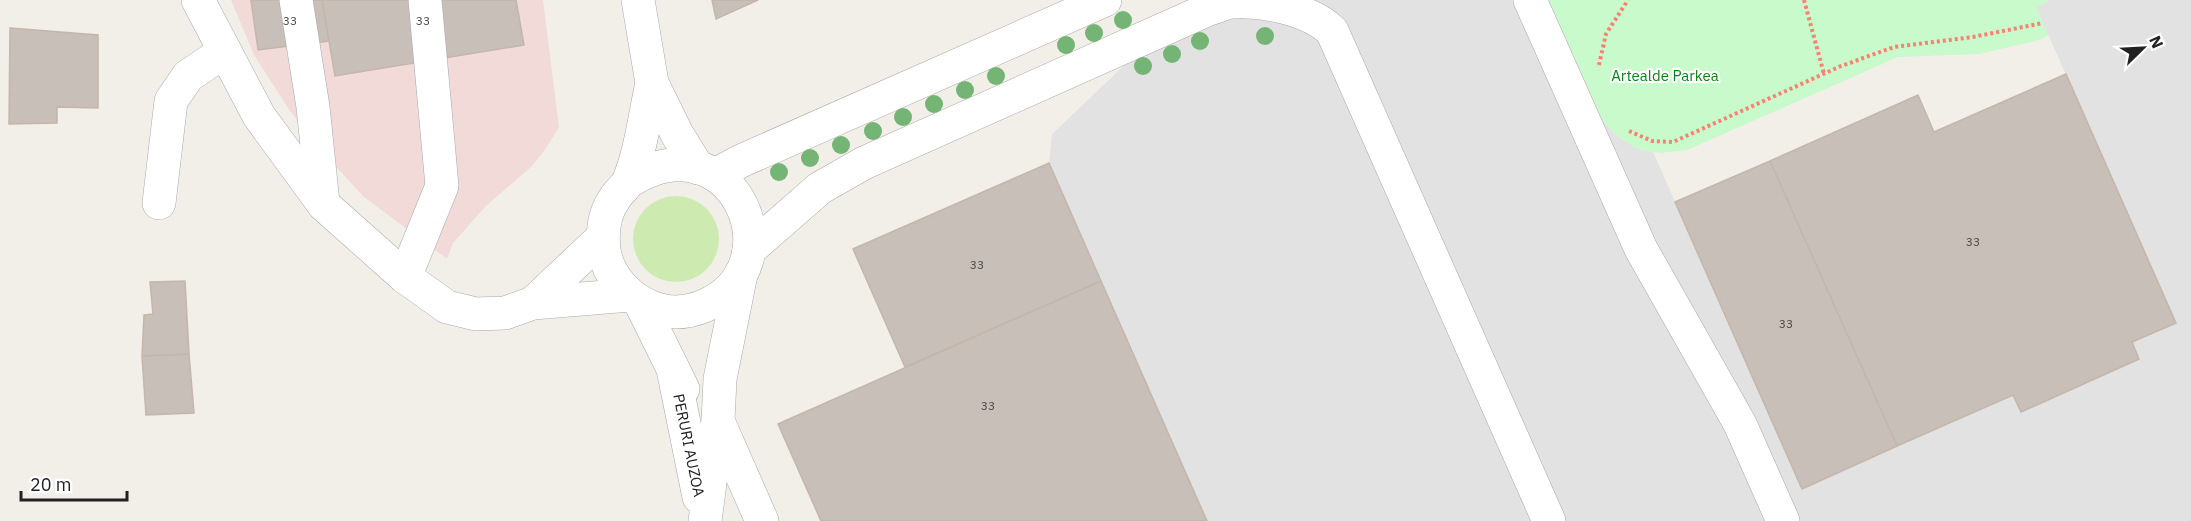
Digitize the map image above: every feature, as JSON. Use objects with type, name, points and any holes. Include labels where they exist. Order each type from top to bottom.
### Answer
[{"type":"street","points":[[198,0],[259,116],[324,205],[405,277],[447,307],[476,314],[505,314],[533,303],[635,299]]},
{"type":"street","points":[[296,0],[313,107],[324,205]]},
{"type":"street","points":[[405,277],[442,186],[425,0]]},
{"type":"street","points":[[638,0],[652,83],[677,134],[707,171],[729,186],[739,200],[746,216],[749,233],[745,262]]},
{"type":"street","points":[[1105,0],[759,153],[707,171],[680,164],[661,166],[644,172],[628,182],[615,198],[606,216],[603,237],[606,259],[615,279],[635,299],[658,310],[677,312],[696,309],[714,301],[729,289],[745,262],[820,188],[864,164],[1209,9],[1233,2],[1282,4],[1324,23],[1332,31],[1549,521]]},
{"type":"street","points":[[1530,0],[1641,249],[1740,424],[1783,521]]},
{"type":"street","points":[[159,203],[171,101],[188,76],[225,51]]},
{"type":"street","points":[[628,182],[652,83]]},
{"type":"street","points":[[533,303],[603,237]]},
{"type":"street","name":"PERURI AUZOA","points":[[704,521],[718,421],[720,379],[745,262]]},
{"type":"street","name":"PERURI AUZOA","points":[[635,299],[674,369],[693,409],[703,419],[718,421]]},
{"type":"street","name":"PERURI AUZOA","points":[[674,369],[704,521]]},
{"type":"street","name":"PERURI AUZOA","points":[[718,421],[762,521]]},
{"type":"path","points":[[1598,69],[1606,34],[1628,0]]},
{"type":"path","points":[[1804,0],[1824,74]]},
{"type":"path","points":[[1624,126],[1632,134],[1652,141],[1673,142],[1824,74],[1894,46],[1973,37],[2043,23]]},
{"type":"shaded area","points":[[231,0],[543,0],[559,127],[531,167],[486,206],[453,243],[447,259],[364,197],[327,157],[290,111],[254,55]]},
{"type":"shaded area","points":[[1193,0],[1549,0],[1602,120],[1618,137],[1638,149],[1653,152],[1802,488],[2176,323],[2036,7],[2051,0],[2191,0],[2191,521],[1207,521],[1049,163],[1052,134]]},
{"type":"green space","name":"Artealde Parkea","points":[[1549,0],[2051,0],[2036,7],[2049,35],[2039,40],[1979,54],[1898,57],[1687,150],[1661,153],[1638,149],[1618,137],[1602,120]]},
{"type":"green space","points":[[668,196],[684,196],[707,208],[716,222],[719,239],[716,256],[707,270],[684,282],[668,282],[652,275],[640,263],[633,247],[633,231],[640,215],[652,203]]},
{"type":"building","points":[[251,0],[322,0],[329,41],[258,50]]},
{"type":"building","points":[[322,0],[516,0],[524,45],[335,76]]},
{"type":"building","points":[[712,0],[758,0],[716,19]]},
{"type":"building","points":[[10,28],[98,35],[98,108],[57,107],[57,123],[9,124]]},
{"type":"building","points":[[2066,74],[2176,323],[2132,342],[2139,359],[2021,412],[2013,395],[1897,446],[1770,161],[1918,95],[1934,132]]},
{"type":"building","points":[[1770,161],[1897,446],[1802,489],[1675,202]]},
{"type":"building","points":[[1049,163],[1101,281],[905,367],[853,249]]},
{"type":"building","points":[[185,281],[189,354],[142,356],[144,315],[153,314],[150,282]]},
{"type":"building","points":[[1101,281],[1207,521],[821,521],[778,424]]},
{"type":"building","points":[[189,354],[194,413],[146,415],[142,356]]}]
